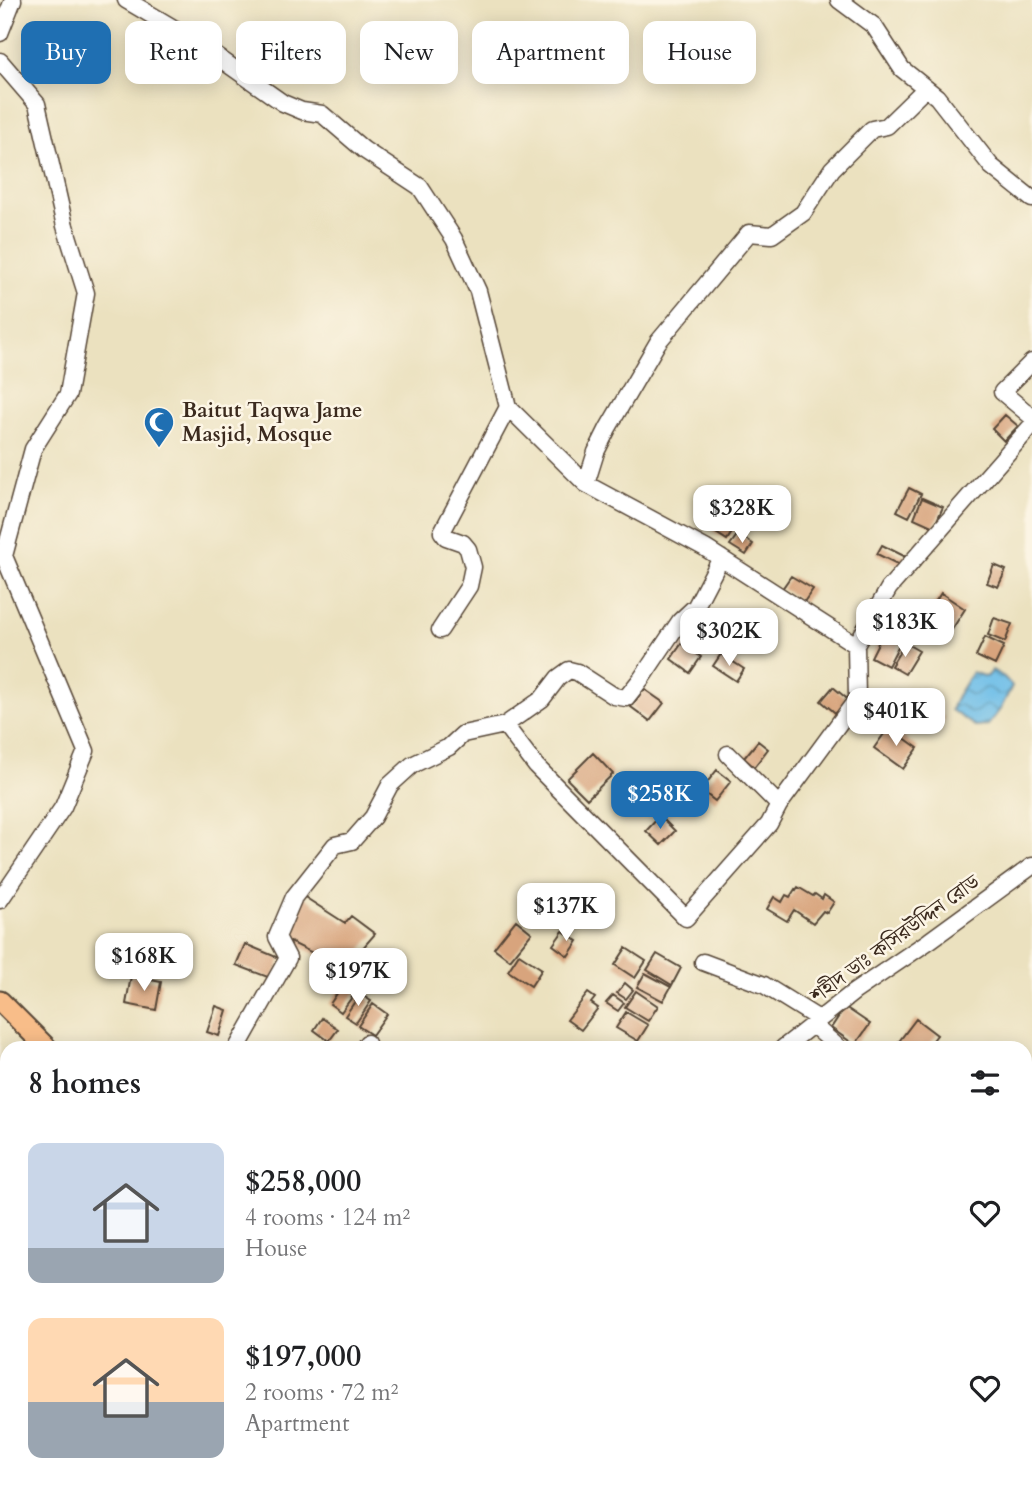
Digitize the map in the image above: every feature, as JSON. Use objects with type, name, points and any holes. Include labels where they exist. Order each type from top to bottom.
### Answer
[{"type":"main road","points":[[0,1001],[35,1041]]},
{"type":"street","points":[[0,33],[13,0]]},
{"type":"street","points":[[126,0],[192,39],[283,103],[302,111],[322,114],[364,150],[420,187],[454,239],[478,291],[508,407],[586,484],[705,548],[856,645]]},
{"type":"street","points":[[838,0],[874,26],[902,69],[937,97],[991,166],[1032,199]]},
{"type":"street","points":[[0,61],[37,104],[65,226],[86,293],[68,394],[33,449],[4,556],[86,751],[63,807],[0,900]]},
{"type":"street","points":[[586,484],[596,452],[608,428],[659,342],[749,233],[772,235],[803,214],[832,169],[872,129],[887,126],[926,88]]},
{"type":"street","points":[[1032,362],[1002,392],[1032,417]]},
{"type":"street","points":[[440,630],[469,586],[472,567],[468,549],[463,543],[446,537],[442,532],[508,407]]},
{"type":"street","points":[[505,725],[536,766],[686,918],[769,824],[779,805],[857,699],[856,645],[889,589],[1032,425]]},
{"type":"street","points":[[241,1041],[288,958],[276,937],[294,897],[335,845],[352,841],[373,817],[390,785],[412,765],[449,747],[463,734],[505,725],[542,699],[558,678],[569,670],[577,672],[614,696],[626,698],[680,621],[696,606],[721,558]]},
{"type":"street","points":[[728,754],[779,805]]},
{"type":"street","name":"শহীদ ডাঃ কসিরউদ্দিন রোড","points":[[792,1041],[854,992],[1032,866]]},
{"type":"street","points":[[703,962],[764,985],[816,1022],[833,1041]]},
{"type":"water","points":[[992,670],[1012,686],[1001,708],[988,725],[975,726],[951,710],[972,672],[986,677]]},
{"type":"building","points":[[1005,415],[1018,426],[1004,441],[992,429]]},
{"type":"building","points":[[909,488],[921,494],[909,517],[897,511]]},
{"type":"building","points":[[922,498],[943,507],[934,527],[914,518]]},
{"type":"building","points":[[727,511],[740,520],[727,540],[713,531]]},
{"type":"building","points":[[738,534],[753,544],[746,555],[730,545]]},
{"type":"building","points":[[882,545],[906,557],[901,566],[877,554]]},
{"type":"building","points":[[994,565],[1006,570],[998,587],[987,583]]},
{"type":"building","points":[[791,576],[813,589],[804,602],[782,589]]},
{"type":"building","points":[[941,593],[965,609],[951,631],[927,615]]},
{"type":"building","points":[[994,618],[1012,624],[1005,642],[988,635]]},
{"type":"building","points":[[882,635],[900,643],[888,666],[871,657]]},
{"type":"building","points":[[985,637],[1004,646],[995,665],[976,656]]},
{"type":"building","points":[[682,643],[701,657],[690,673],[671,659]]},
{"type":"building","points":[[905,643],[919,651],[905,674],[891,666]]},
{"type":"building","points":[[721,654],[744,669],[736,681],[713,666]]},
{"type":"building","points":[[833,687],[851,702],[839,716],[821,701]]},
{"type":"building","points":[[644,689],[664,703],[650,721],[631,707]]},
{"type":"building","points":[[923,702],[945,718],[934,733],[912,717]]},
{"type":"building","points":[[889,727],[918,748],[903,769],[874,748]]},
{"type":"building","points":[[758,741],[768,749],[754,767],[744,758]]},
{"type":"building","points":[[593,753],[613,774],[587,799],[567,779]]},
{"type":"building","points":[[717,770],[731,781],[715,801],[701,790]]},
{"type":"building","points":[[660,816],[675,831],[661,845],[646,831]]},
{"type":"building","points":[[798,887],[822,899],[824,895],[834,902],[827,913],[823,911],[813,923],[794,910],[787,921],[767,909],[774,897],[782,902],[786,895],[790,897]]},
{"type":"building","points":[[300,894],[345,923],[351,916],[375,934],[341,973],[319,956],[280,937]]},
{"type":"building","points":[[516,920],[532,933],[510,960],[494,948]]},
{"type":"building","points":[[563,931],[578,941],[568,956],[553,945]]},
{"type":"building","points":[[245,944],[281,959],[273,979],[236,965]]},
{"type":"building","points":[[626,948],[646,961],[635,978],[615,965]]},
{"type":"building","points":[[519,954],[542,969],[531,986],[508,971]]},
{"type":"building","points":[[657,954],[681,968],[672,985],[647,970]]},
{"type":"building","points":[[645,973],[671,987],[663,1001],[637,987]]},
{"type":"building","points":[[131,976],[161,982],[156,1010],[126,1004]]},
{"type":"building","points":[[346,980],[358,989],[341,1012],[330,1004]]},
{"type":"building","points":[[625,983],[633,990],[626,999],[617,993]]},
{"type":"building","points":[[636,991],[658,1006],[648,1021],[625,1007]]},
{"type":"building","points":[[588,993],[595,998],[591,1003],[598,1008],[581,1030],[567,1020]]},
{"type":"building","points":[[360,994],[371,1001],[356,1023],[345,1016]]},
{"type":"building","points":[[613,995],[624,1003],[618,1011],[606,1003]]},
{"type":"building","points":[[373,1004],[387,1014],[372,1035],[358,1026]]},
{"type":"building","points":[[216,1006],[227,1010],[219,1036],[207,1032]]},
{"type":"building","points":[[845,1007],[870,1024],[858,1041],[849,1041],[831,1028]]},
{"type":"building","points":[[626,1012],[648,1025],[638,1041],[616,1028]]},
{"type":"building","points":[[322,1018],[338,1029],[329,1041],[314,1030]]},
{"type":"building","points":[[916,1019],[937,1035],[932,1041],[899,1041]]},
{"type":"place","name":"Baitut Taqwa Jame Masjid, Mosque","points":[[159,449]]}]
